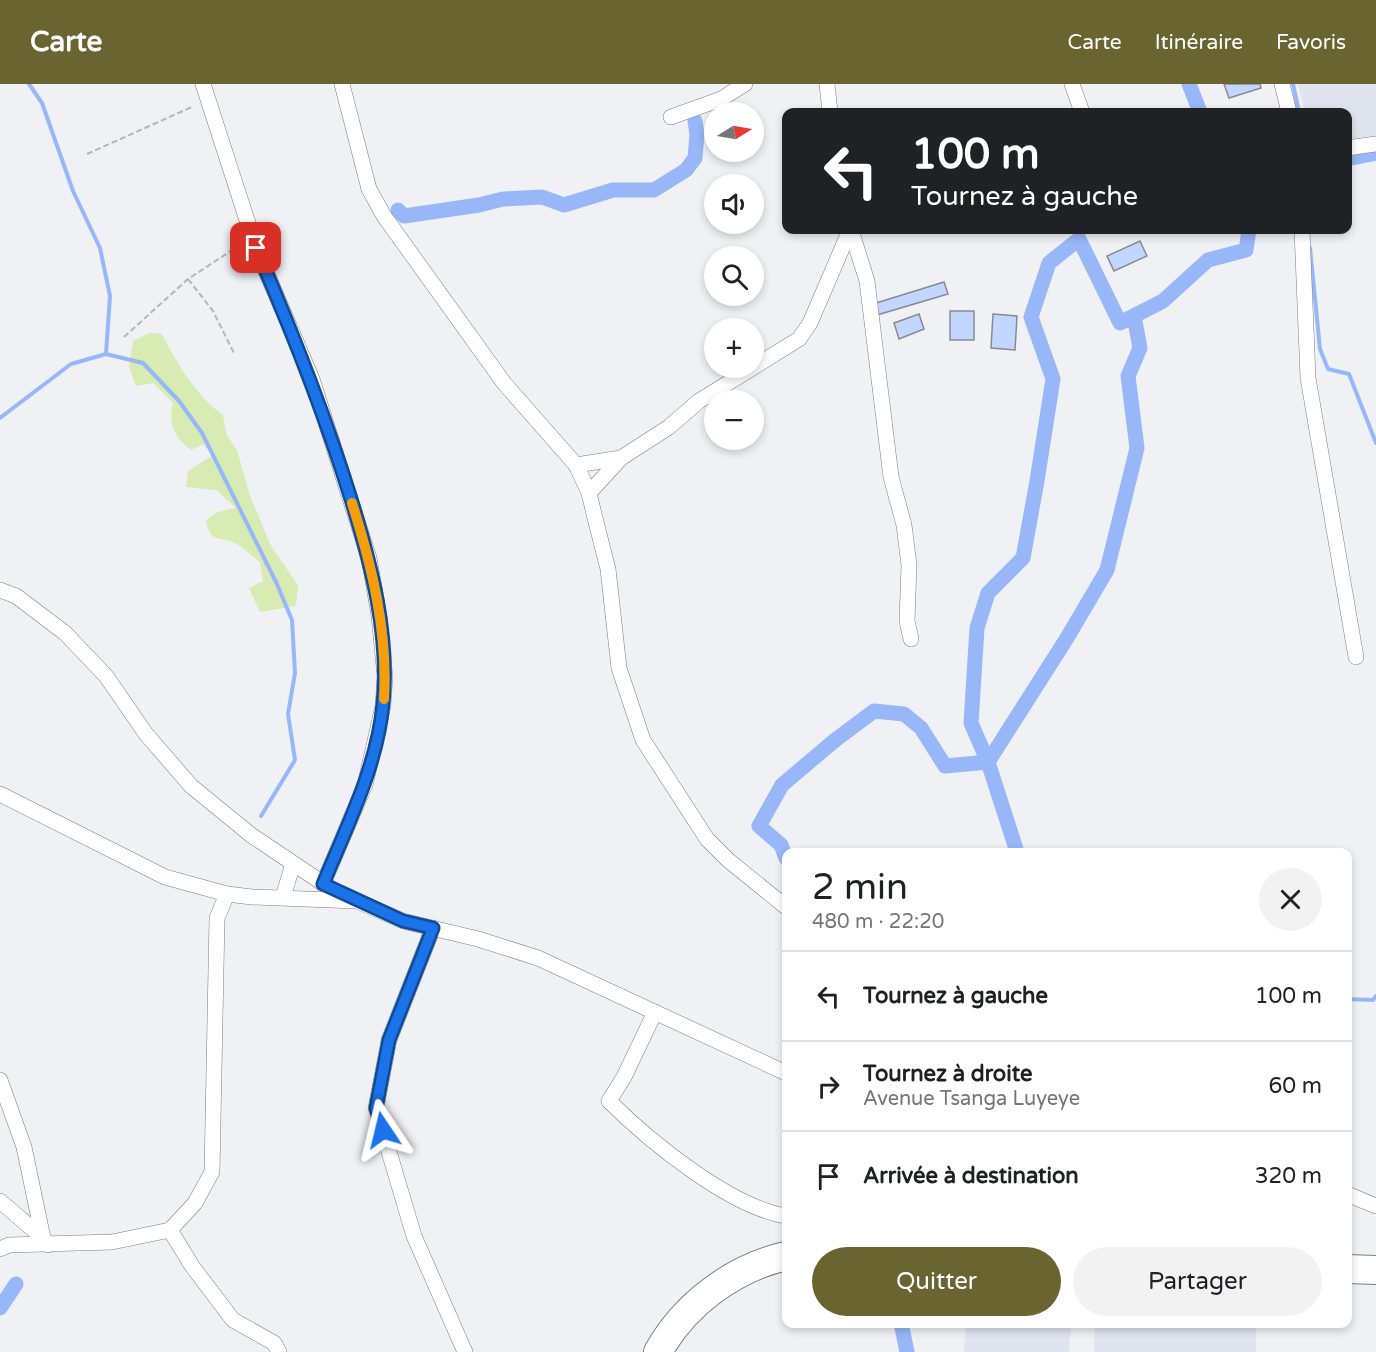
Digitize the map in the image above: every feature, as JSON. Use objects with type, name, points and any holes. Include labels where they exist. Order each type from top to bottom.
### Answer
[{"type":"highway","points":[[658,1352],[668,1333],[715,1287],[761,1262],[782,1257]]},
{"type":"highway","points":[[1352,1269],[1376,1270]]},
{"type":"street","points":[[202,84],[253,237],[319,400],[369,558],[379,615],[385,677],[383,706],[365,784],[323,884]]},
{"type":"street","points":[[342,84],[369,189],[384,216],[484,352],[504,383],[576,465],[589,493],[608,569],[620,668],[643,740],[707,839],[728,860],[782,905]]},
{"type":"street","points":[[671,117],[721,99],[746,84]]},
{"type":"street","points":[[827,84],[830,108]]},
{"type":"street","points":[[1072,84],[1081,108]]},
{"type":"street","points":[[1282,84],[1288,108]]},
{"type":"street","points":[[1352,147],[1376,144]]},
{"type":"street","points":[[589,493],[621,458],[669,428],[699,401],[799,339],[810,323],[848,234]]},
{"type":"street","points":[[851,234],[867,281],[891,477],[904,525],[909,565],[908,621],[911,639]]},
{"type":"street","points":[[1302,234],[1308,378],[1356,657]]},
{"type":"street","points":[[576,465],[621,458]]},
{"type":"street","points":[[0,590],[16,596],[65,633],[106,676],[146,734],[191,786],[251,835],[323,884],[403,921],[478,939],[538,958],[782,1071]]},
{"type":"street","points":[[0,794],[155,873],[227,894],[252,897],[357,900]]},
{"type":"street","points":[[283,897],[293,864]]},
{"type":"street","points":[[0,1249],[9,1245],[46,1241],[112,1242],[170,1230],[195,1203],[212,1172],[217,918],[227,894]]},
{"type":"street","points":[[433,928],[389,1040],[376,1108],[414,1236],[465,1352]]},
{"type":"street","points":[[655,1012],[624,1077],[609,1101],[639,1131],[706,1179],[765,1213],[782,1215]]},
{"type":"street","points":[[0,1080],[24,1147],[46,1241]]},
{"type":"street","points":[[1352,1196],[1376,1206]]},
{"type":"street","points":[[0,1201],[46,1241]]},
{"type":"street","points":[[170,1230],[192,1266],[233,1320],[274,1343],[279,1352]]},
{"type":"path","points":[[87,154],[208,101]]},
{"type":"path","points":[[124,337],[188,279],[253,237]]},
{"type":"path","points":[[188,279],[213,312],[235,355]]},
{"type":"shaded area","points":[[1298,84],[1376,84],[1376,136],[1352,138],[1352,108],[1304,108]]},
{"type":"shaded area","points":[[966,1328],[1071,1328],[1069,1352],[964,1352]]},
{"type":"shaded area","points":[[1095,1328],[1256,1328],[1256,1352],[1094,1352]]},
{"type":"green space","points":[[150,333],[162,334],[188,378],[205,399],[223,415],[226,434],[237,450],[250,496],[271,546],[298,585],[296,606],[260,612],[249,588],[263,581],[260,562],[232,541],[214,537],[208,529],[206,521],[210,517],[216,513],[236,508],[216,490],[186,487],[188,471],[213,455],[203,444],[191,450],[180,440],[172,424],[173,403],[153,383],[136,386],[129,367],[133,341]]},
{"type":"building","points":[[1224,84],[1260,84],[1261,88],[1229,98]]},
{"type":"building","points":[[1140,241],[1147,256],[1114,271],[1107,256]]},
{"type":"building","points":[[944,282],[948,294],[877,315],[873,304]]},
{"type":"building","points":[[950,311],[974,311],[974,340],[950,340]]},
{"type":"building","points":[[919,314],[924,329],[899,339],[894,323]]},
{"type":"building","points":[[993,314],[1017,316],[1015,350],[991,348]]},
{"type":"waterway","points":[[29,84],[42,103],[73,191],[100,248],[110,296],[106,354],[143,363],[179,401],[202,433],[276,582],[292,620],[295,673],[288,714],[295,760],[261,816]]},
{"type":"waterway","points":[[1189,84],[1198,108]]},
{"type":"waterway","points":[[1293,84],[1298,108]]},
{"type":"waterway","points":[[398,210],[404,216],[479,205],[503,199],[542,197],[564,205],[613,190],[654,190],[686,170],[695,158],[697,134],[695,121]]},
{"type":"waterway","points":[[1352,158],[1376,153]]},
{"type":"waterway","points":[[1016,848],[988,762],[971,723],[977,628],[988,593],[1023,558],[1037,481],[1053,379],[1031,317],[1049,263],[1079,239],[1120,323],[1163,301],[1208,260],[1246,250],[1248,234]]},
{"type":"waterway","points":[[1310,248],[1320,349],[1328,369],[1349,374],[1376,443]]},
{"type":"waterway","points":[[782,848],[759,826],[782,785],[874,711],[904,714],[921,728],[945,766],[988,762],[1067,638],[1107,570],[1137,448],[1128,376],[1140,348],[1134,316]]},
{"type":"waterway","points":[[0,418],[71,364],[106,354]]},
{"type":"waterway","points":[[1352,999],[1373,1000],[1376,996]]},
{"type":"waterway","points":[[0,1308],[16,1284]]},
{"type":"waterway","points":[[902,1328],[907,1352]]},
{"type":"slow traffic","points":[[352,503],[369,558],[379,615],[385,677],[384,699]]},
{"type":"route","points":[[256,248],[312,379],[369,558],[379,615],[385,677],[383,706],[365,784],[323,884],[403,921],[433,928],[389,1040],[376,1108],[383,1130]]}]
